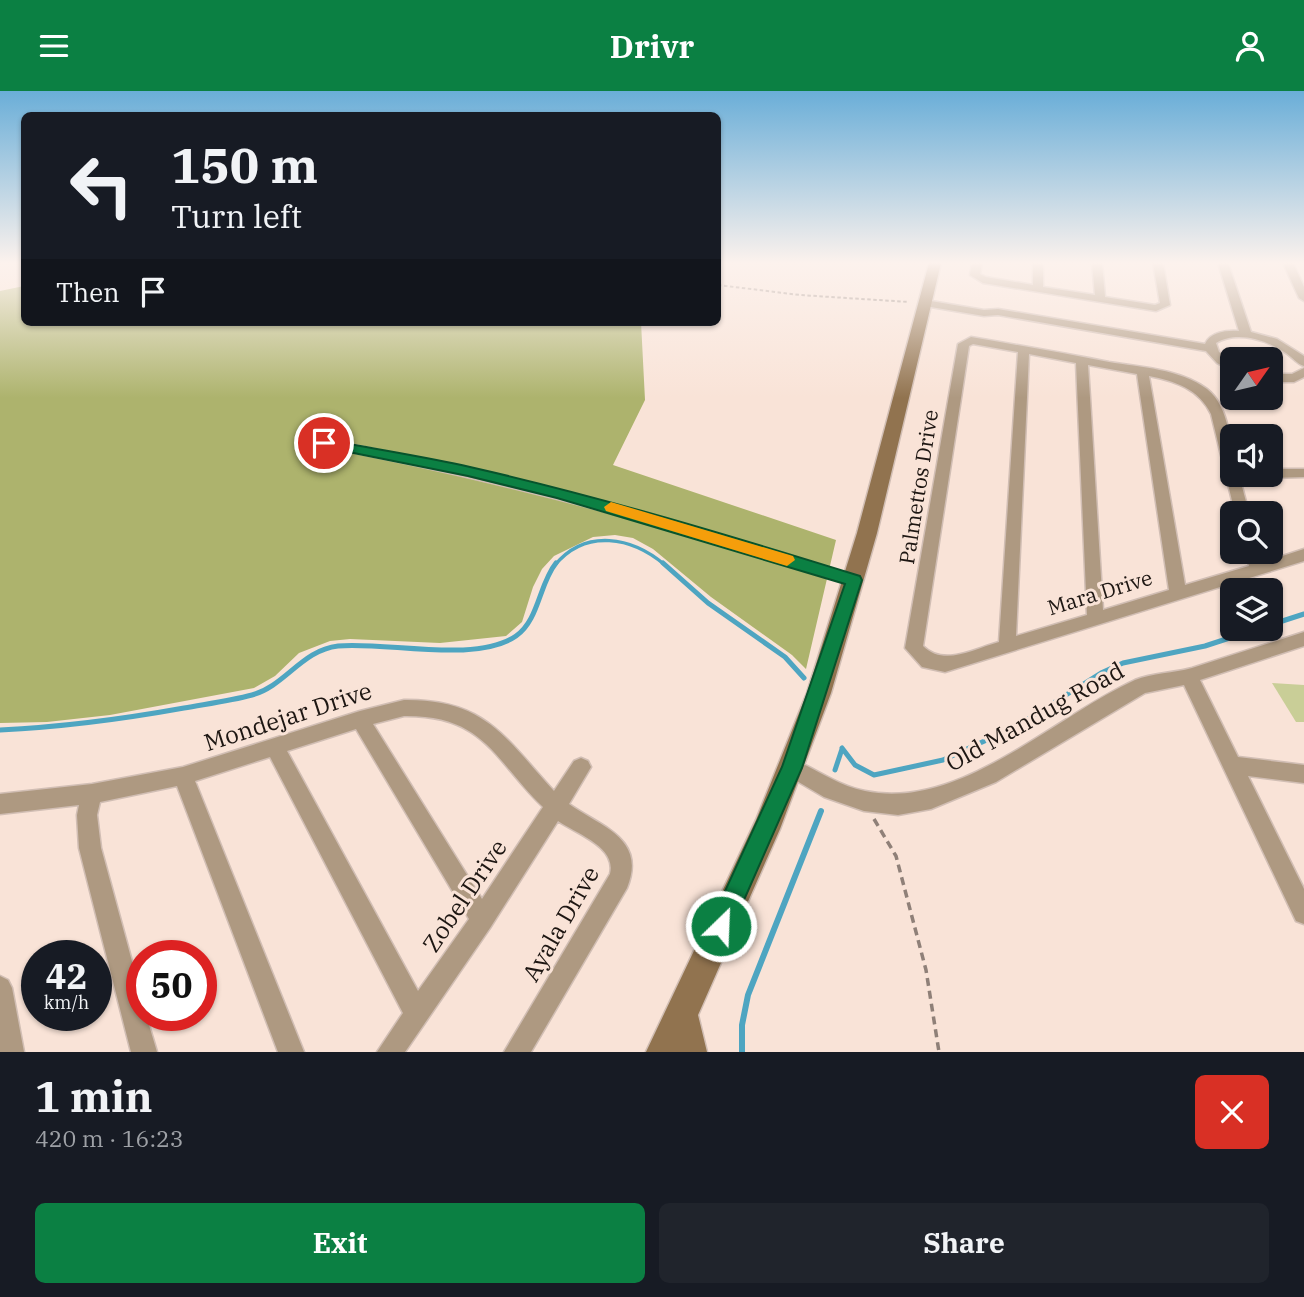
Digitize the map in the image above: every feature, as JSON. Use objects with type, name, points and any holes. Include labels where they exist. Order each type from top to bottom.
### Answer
[{"type":"main road","points":[[663,1052],[792,768],[854,580],[924,308]]},
{"type":"main road","points":[[681,1014],[690,1052]]},
{"type":"street","points":[[963,308],[1210,348]]},
{"type":"street","points":[[1237,308],[1246,335]]},
{"type":"street","points":[[1220,359],[1210,348],[1210,342],[1222,335],[1246,335],[1284,346],[1304,363]]},
{"type":"street","name":"Palmettos Drive","points":[[914,648],[964,344],[974,340],[1024,349]]},
{"type":"street","points":[[1007,645],[1024,349],[1142,370],[1187,382],[1202,391],[1211,401],[1220,434]]},
{"type":"street","points":[[1082,359],[1095,618]]},
{"type":"street","points":[[1142,370],[1178,594]]},
{"type":"street","points":[[1283,378],[1301,378]]},
{"type":"street","points":[[1283,474],[1304,473]]},
{"type":"street","name":"Mara Drive","points":[[914,648],[928,662],[945,665],[1304,555]]},
{"type":"street","points":[[1256,564],[1258,570]]},
{"type":"street","name":"Old Mandug Road","points":[[792,768],[831,790],[864,801],[898,805],[931,799],[989,775],[1141,686],[1189,676],[1304,639]]},
{"type":"street","points":[[1189,676],[1304,913]]},
{"type":"street","name":"Mondejar Drive","points":[[0,805],[92,795],[183,776],[360,719],[414,707],[434,709],[479,726],[495,738],[556,806]]},
{"type":"street","points":[[360,719],[482,920]]},
{"type":"street","points":[[274,746],[416,1013]]},
{"type":"street","points":[[1232,765],[1304,774]]},
{"type":"street","name":"Zobel Drive","points":[[390,1052],[482,920],[581,767]]},
{"type":"street","points":[[183,776],[291,1052]]},
{"type":"street","points":[[92,795],[87,815],[90,848],[144,1052]]},
{"type":"street","name":"Ayala Drive","points":[[517,1052],[622,871],[623,862],[619,852],[607,839],[556,806]]},
{"type":"street","points":[[0,988],[11,1052]]},
{"type":"lane","points":[[324,443],[456,469],[557,493],[854,580]]},
{"type":"path","points":[[864,801],[896,856],[926,970],[939,1052]]},
{"type":"green space","points":[[0,308],[21,308],[21,326],[641,326],[645,400],[613,465],[836,540],[806,669],[792,655],[711,597],[653,549],[633,538],[615,535],[593,537],[554,556],[542,569],[533,587],[522,622],[506,636],[440,643],[350,639],[330,641],[299,653],[275,676],[254,688],[110,715],[47,722],[0,723]]},
{"type":"green space","points":[[1272,683],[1304,685],[1304,722],[1296,722]]},
{"type":"waterway","points":[[555,565],[567,553],[595,541],[624,543],[652,555],[665,565]]},
{"type":"waterway","points":[[0,730],[115,719],[244,697],[274,684],[314,654],[338,646],[454,650],[478,649],[499,644],[516,636],[530,621],[556,563]]},
{"type":"waterway","points":[[663,563],[708,603],[785,657],[804,678]]},
{"type":"waterway","points":[[1283,621],[1304,614]]},
{"type":"waterway","points":[[842,748],[855,765],[874,775],[943,760],[1015,727],[1101,673],[1123,663],[1220,641]]},
{"type":"waterway","points":[[835,770],[842,749]]},
{"type":"waterway","points":[[742,1052],[742,1025],[748,995],[821,811]]},
{"type":"slow traffic","points":[[611,507],[787,560]]},
{"type":"route","points":[[324,443],[468,471],[557,493],[854,580],[792,768],[721,926]]}]
